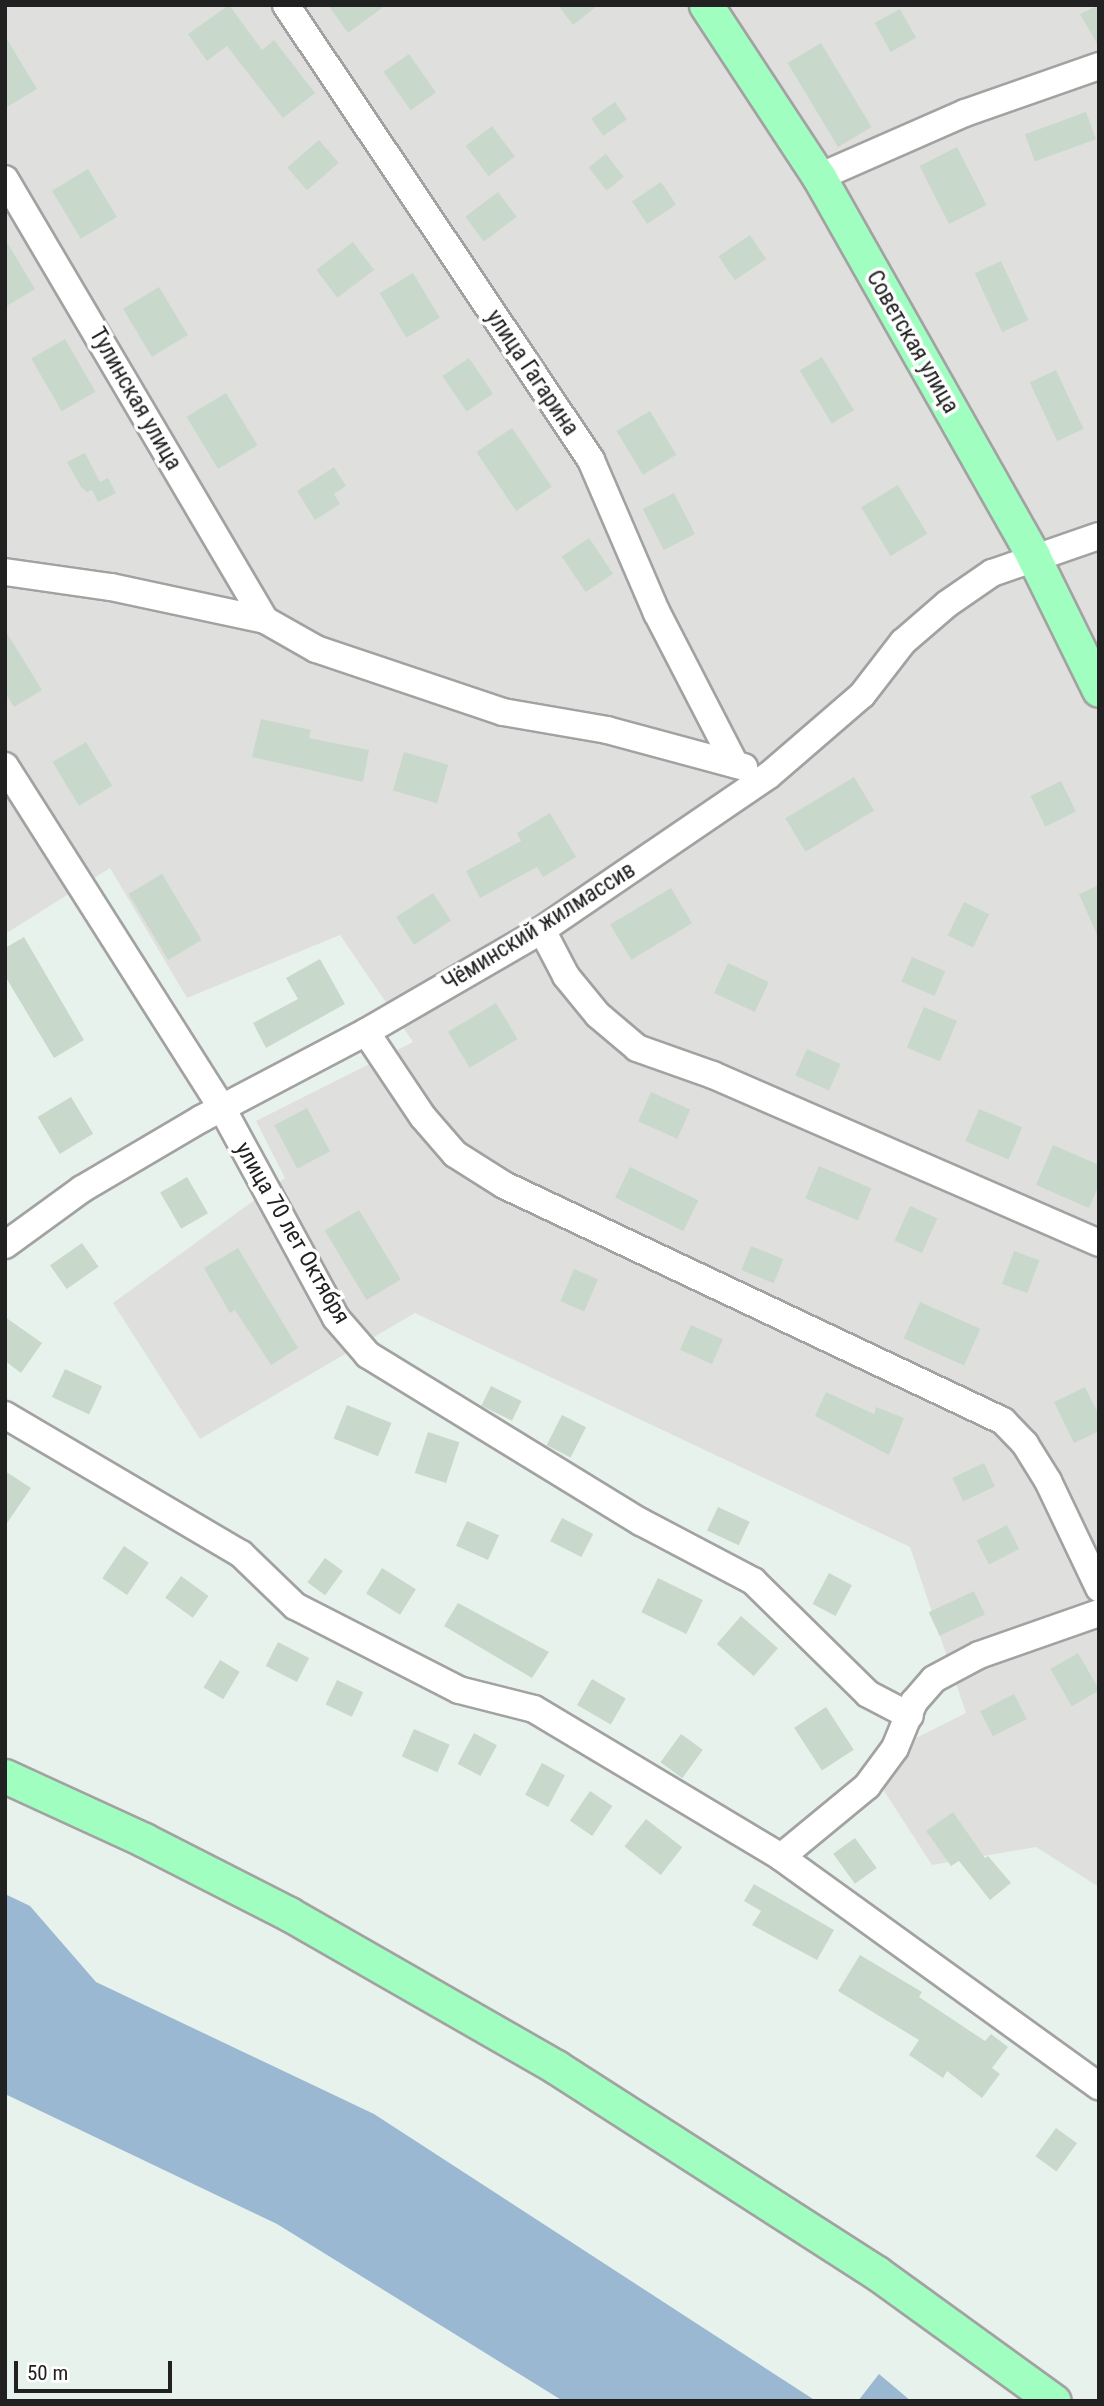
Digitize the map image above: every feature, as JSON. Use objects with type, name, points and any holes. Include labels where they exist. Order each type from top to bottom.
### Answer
[{"type":"main road","name":"Советская улица","points":[[706,5],[819,177],[1033,556],[1099,690]]},
{"type":"main road","points":[[5,1776],[144,1840],[289,1914],[556,2067],[877,2273],[1054,2401]]},
{"type":"street","name":"улица Гагарина","points":[[286,5],[591,460],[657,613],[735,764]]},
{"type":"street","points":[[819,177],[965,113],[1099,66]]},
{"type":"street","name":"Тулинская улица","points":[[5,179],[265,620]]},
{"type":"street","name":"Чёминский жилмассив","points":[[5,1245],[82,1189],[222,1108],[366,1032],[542,930],[768,776],[862,695],[903,642],[947,604],[992,573],[1033,556],[1099,536]]},
{"type":"street","points":[[5,572],[111,587],[265,620],[316,649],[503,712],[607,730],[735,764],[768,776]]},
{"type":"street","name":"улица 70 лет Октября","points":[[5,766],[222,1108],[336,1318],[368,1355],[640,1522],[752,1581],[868,1694],[910,1716]]},
{"type":"street","points":[[542,930],[566,976],[598,1015],[637,1048],[713,1075],[1099,1243]]},
{"type":"street","points":[[366,1032],[423,1117],[455,1154],[504,1185],[1003,1421],[1025,1444],[1048,1480],[1099,1588]]},
{"type":"street","points":[[5,1415],[240,1554],[295,1606],[459,1690],[534,1709],[781,1857],[1099,2086]]},
{"type":"street","points":[[781,1857],[867,1786],[895,1748],[914,1702],[934,1679],[979,1655],[1099,1613]]},
{"type":"shaded area","points":[[5,5],[1099,5],[1099,1887],[1036,1847],[932,1865],[866,1763],[966,1713],[910,1547],[415,1313],[200,1439],[113,1303],[285,1178],[256,1121],[413,1042],[340,935],[187,998],[110,868],[5,934]]},
{"type":"shaded area","points":[[5,1894],[30,1906],[96,1982],[374,2114],[816,2401],[563,2401],[277,2224],[5,2094]]},
{"type":"shaded area","points":[[879,2374],[911,2401],[858,2401]]},
{"type":"building","points":[[229,5],[262,50],[274,40],[315,93],[283,118],[227,46],[207,61],[188,34]]},
{"type":"building","points":[[328,5],[386,5],[348,33]]},
{"type":"building","points":[[558,5],[598,5],[573,25]]},
{"type":"building","points":[[1099,5],[1099,47],[1080,14]]},
{"type":"building","points":[[900,9],[916,38],[891,52],[875,23]]},
{"type":"building","points":[[5,36],[37,89],[5,108]]},
{"type":"building","points":[[821,43],[871,127],[838,147],[788,63]]},
{"type":"building","points":[[409,54],[436,93],[411,110],[384,72]]},
{"type":"building","points":[[615,102],[627,119],[603,136],[591,119]]},
{"type":"building","points":[[1086,112],[1096,139],[1035,161],[1025,134]]},
{"type":"building","points":[[492,126],[515,156],[489,176],[466,146]]},
{"type":"building","points":[[319,140],[339,163],[307,190],[287,168]]},
{"type":"building","points":[[957,147],[987,205],[949,224],[920,166]]},
{"type":"building","points":[[606,154],[624,177],[607,190],[589,168]]},
{"type":"building","points":[[88,169],[117,217],[81,239],[52,191]]},
{"type":"building","points":[[661,182],[676,204],[647,224],[632,202]]},
{"type":"building","points":[[498,192],[517,217],[484,241],[465,217]]},
{"type":"building","points":[[750,235],[766,259],[735,280],[718,256]]},
{"type":"building","points":[[5,239],[35,289],[5,307]]},
{"type":"building","points":[[353,242],[374,270],[337,298],[316,270]]},
{"type":"building","points":[[1001,261],[1028,320],[1002,332],[975,273]]},
{"type":"building","points":[[413,273],[440,318],[406,338],[380,293]]},
{"type":"building","points":[[159,287],[188,335],[152,357],[123,309]]},
{"type":"building","points":[[65,339],[96,392],[62,411],[31,358]]},
{"type":"building","points":[[822,357],[854,410],[832,424],[800,370]]},
{"type":"building","points":[[469,358],[493,394],[467,412],[442,376]]},
{"type":"building","points":[[1056,370],[1083,429],[1057,441],[1030,382]]},
{"type":"building","points":[[226,393],[257,445],[218,469],[187,417]]},
{"type":"building","points":[[650,411],[676,455],[643,475],[617,431]]},
{"type":"building","points":[[512,428],[552,487],[516,511],[476,452]]},
{"type":"building","points":[[85,453],[100,482],[108,478],[116,493],[98,502],[92,490],[87,492],[81,487],[67,462]]},
{"type":"building","points":[[334,467],[346,486],[334,494],[340,504],[315,520],[297,491]]},
{"type":"building","points":[[898,485],[927,534],[890,556],[861,507]]},
{"type":"building","points":[[674,493],[695,534],[664,550],[643,509]]},
{"type":"building","points":[[589,538],[613,574],[586,592],[562,556]]},
{"type":"building","points":[[5,630],[42,690],[14,707],[5,693]]},
{"type":"building","points":[[261,719],[311,730],[309,738],[369,750],[363,782],[252,757]]},
{"type":"building","points":[[86,742],[112,786],[79,806],[53,762]]},
{"type":"building","points":[[404,752],[448,765],[437,803],[393,790]]},
{"type":"building","points":[[854,777],[874,810],[806,852],[785,818]]},
{"type":"building","points":[[1061,781],[1076,812],[1045,826],[1030,796]]},
{"type":"building","points":[[550,813],[576,857],[543,877],[537,867],[480,898],[466,871],[521,841],[517,833]]},
{"type":"building","points":[[162,874],[202,940],[168,960],[129,894]]},
{"type":"building","points":[[1099,885],[1099,939],[1079,894]]},
{"type":"building","points":[[671,888],[692,923],[631,960],[610,925]]},
{"type":"building","points":[[433,893],[451,921],[414,945],[396,917]]},
{"type":"building","points":[[964,902],[989,914],[973,948],[948,935]]},
{"type":"building","points":[[24,937],[84,1040],[54,1058],[5,976],[5,948]]},
{"type":"building","points":[[912,957],[945,971],[935,996],[901,982]]},
{"type":"building","points":[[320,959],[345,1004],[266,1048],[253,1023],[298,999],[286,978]]},
{"type":"building","points":[[728,963],[769,982],[755,1012],[714,993]]},
{"type":"building","points":[[496,1003],[518,1039],[470,1068],[448,1032]]},
{"type":"building","points":[[924,1007],[957,1021],[940,1062],[907,1048]]},
{"type":"building","points":[[807,1049],[841,1064],[829,1091],[795,1075]]},
{"type":"building","points":[[651,1092],[690,1109],[677,1139],[638,1121]]},
{"type":"building","points":[[71,1097],[93,1134],[60,1154],[38,1117]]},
{"type":"building","points":[[307,1108],[330,1151],[297,1169],[274,1125]]},
{"type":"building","points":[[979,1109],[1022,1127],[1009,1160],[965,1141]]},
{"type":"building","points":[[1053,1145],[1099,1165],[1099,1185],[1089,1208],[1036,1185]]},
{"type":"building","points":[[819,1166],[871,1188],[858,1220],[805,1198]]},
{"type":"building","points":[[630,1167],[698,1200],[683,1231],[615,1198]]},
{"type":"building","points":[[187,1177],[208,1213],[181,1229],[160,1192]]},
{"type":"building","points":[[910,1206],[937,1218],[922,1253],[895,1241]]},
{"type":"building","points":[[359,1210],[401,1279],[366,1300],[325,1231]]},
{"type":"building","points":[[82,1243],[99,1267],[67,1289],[50,1265]]},
{"type":"building","points":[[751,1246],[783,1259],[774,1283],[741,1270]]},
{"type":"building","points":[[238,1248],[298,1348],[271,1365],[235,1310],[230,1313],[204,1268]]},
{"type":"building","points":[[1014,1251],[1039,1260],[1027,1293],[1002,1284]]},
{"type":"building","points":[[574,1269],[598,1279],[584,1311],[560,1301]]},
{"type":"building","points":[[920,1302],[980,1329],[964,1365],[904,1339]]},
{"type":"building","points":[[5,1317],[42,1343],[21,1373],[5,1361]]},
{"type":"building","points":[[691,1325],[723,1339],[712,1364],[680,1350]]},
{"type":"building","points":[[65,1369],[102,1386],[89,1414],[52,1397]]},
{"type":"building","points":[[491,1386],[522,1401],[512,1421],[481,1406]]},
{"type":"building","points":[[1085,1387],[1099,1415],[1099,1431],[1074,1443],[1054,1402]]},
{"type":"building","points":[[826,1392],[874,1414],[876,1407],[904,1418],[889,1455],[815,1416]]},
{"type":"building","points":[[347,1405],[392,1423],[378,1456],[334,1438]]},
{"type":"building","points":[[562,1415],[586,1427],[571,1458],[547,1445]]},
{"type":"building","points":[[428,1432],[459,1442],[446,1483],[415,1473]]},
{"type":"building","points":[[984,1463],[995,1487],[963,1501],[952,1478]]},
{"type":"building","points":[[5,1471],[31,1488],[5,1526]]},
{"type":"building","points":[[718,1507],[750,1522],[739,1545],[707,1531]]},
{"type":"building","points":[[562,1518],[593,1534],[581,1557],[550,1541]]},
{"type":"building","points":[[467,1521],[499,1535],[488,1560],[456,1546]]},
{"type":"building","points":[[1007,1525],[1019,1549],[989,1564],[977,1540]]},
{"type":"building","points":[[124,1546],[149,1563],[127,1595],[102,1578]]},
{"type":"building","points":[[325,1558],[343,1571],[325,1595],[307,1582]]},
{"type":"building","points":[[382,1568],[416,1589],[400,1615],[366,1593]]},
{"type":"building","points":[[829,1573],[852,1585],[836,1616],[813,1604]]},
{"type":"building","points":[[181,1576],[209,1596],[193,1618],[165,1598]]},
{"type":"building","points":[[658,1578],[703,1600],[686,1634],[641,1612]]},
{"type":"building","points":[[974,1591],[985,1615],[940,1636],[929,1612]]},
{"type":"building","points":[[458,1603],[549,1652],[532,1678],[444,1626]]},
{"type":"building","points":[[741,1616],[778,1648],[754,1676],[717,1644]]},
{"type":"building","points":[[278,1642],[309,1658],[297,1682],[266,1666]]},
{"type":"building","points":[[1078,1653],[1099,1691],[1072,1706],[1050,1669]]},
{"type":"building","points":[[220,1660],[240,1672],[223,1699],[204,1687]]},
{"type":"building","points":[[592,1679],[626,1698],[611,1724],[577,1705]]},
{"type":"building","points":[[337,1680],[363,1692],[352,1717],[326,1704]]},
{"type":"building","points":[[1014,1694],[1027,1719],[993,1736],[980,1711]]},
{"type":"building","points":[[826,1707],[854,1750],[822,1770],[794,1728]]},
{"type":"building","points":[[414,1729],[450,1745],[437,1772],[402,1756]]},
{"type":"building","points":[[474,1733],[497,1745],[481,1776],[458,1764]]},
{"type":"building","points":[[681,1734],[703,1750],[682,1778],[660,1762]]},
{"type":"building","points":[[542,1763],[565,1775],[548,1807],[525,1795]]},
{"type":"building","points":[[590,1791],[612,1806],[592,1836],[570,1821]]},
{"type":"building","points":[[953,1812],[985,1858],[988,1856],[1011,1883],[990,1900],[959,1861],[951,1866],[926,1831]]},
{"type":"building","points":[[646,1819],[682,1847],[661,1875],[624,1847]]},
{"type":"building","points":[[855,1838],[877,1868],[855,1884],[833,1854]]},
{"type":"building","points":[[754,1884],[834,1930],[817,1960],[752,1925],[761,1911],[744,1901]]},
{"type":"building","points":[[860,1955],[922,1992],[919,1997],[985,2041],[991,2034],[1008,2047],[992,2068],[1000,2074],[982,2098],[947,2071],[943,2078],[909,2055],[919,2040],[838,1991]]},
{"type":"building","points":[[1056,2128],[1077,2143],[1056,2172],[1035,2156]]}]
